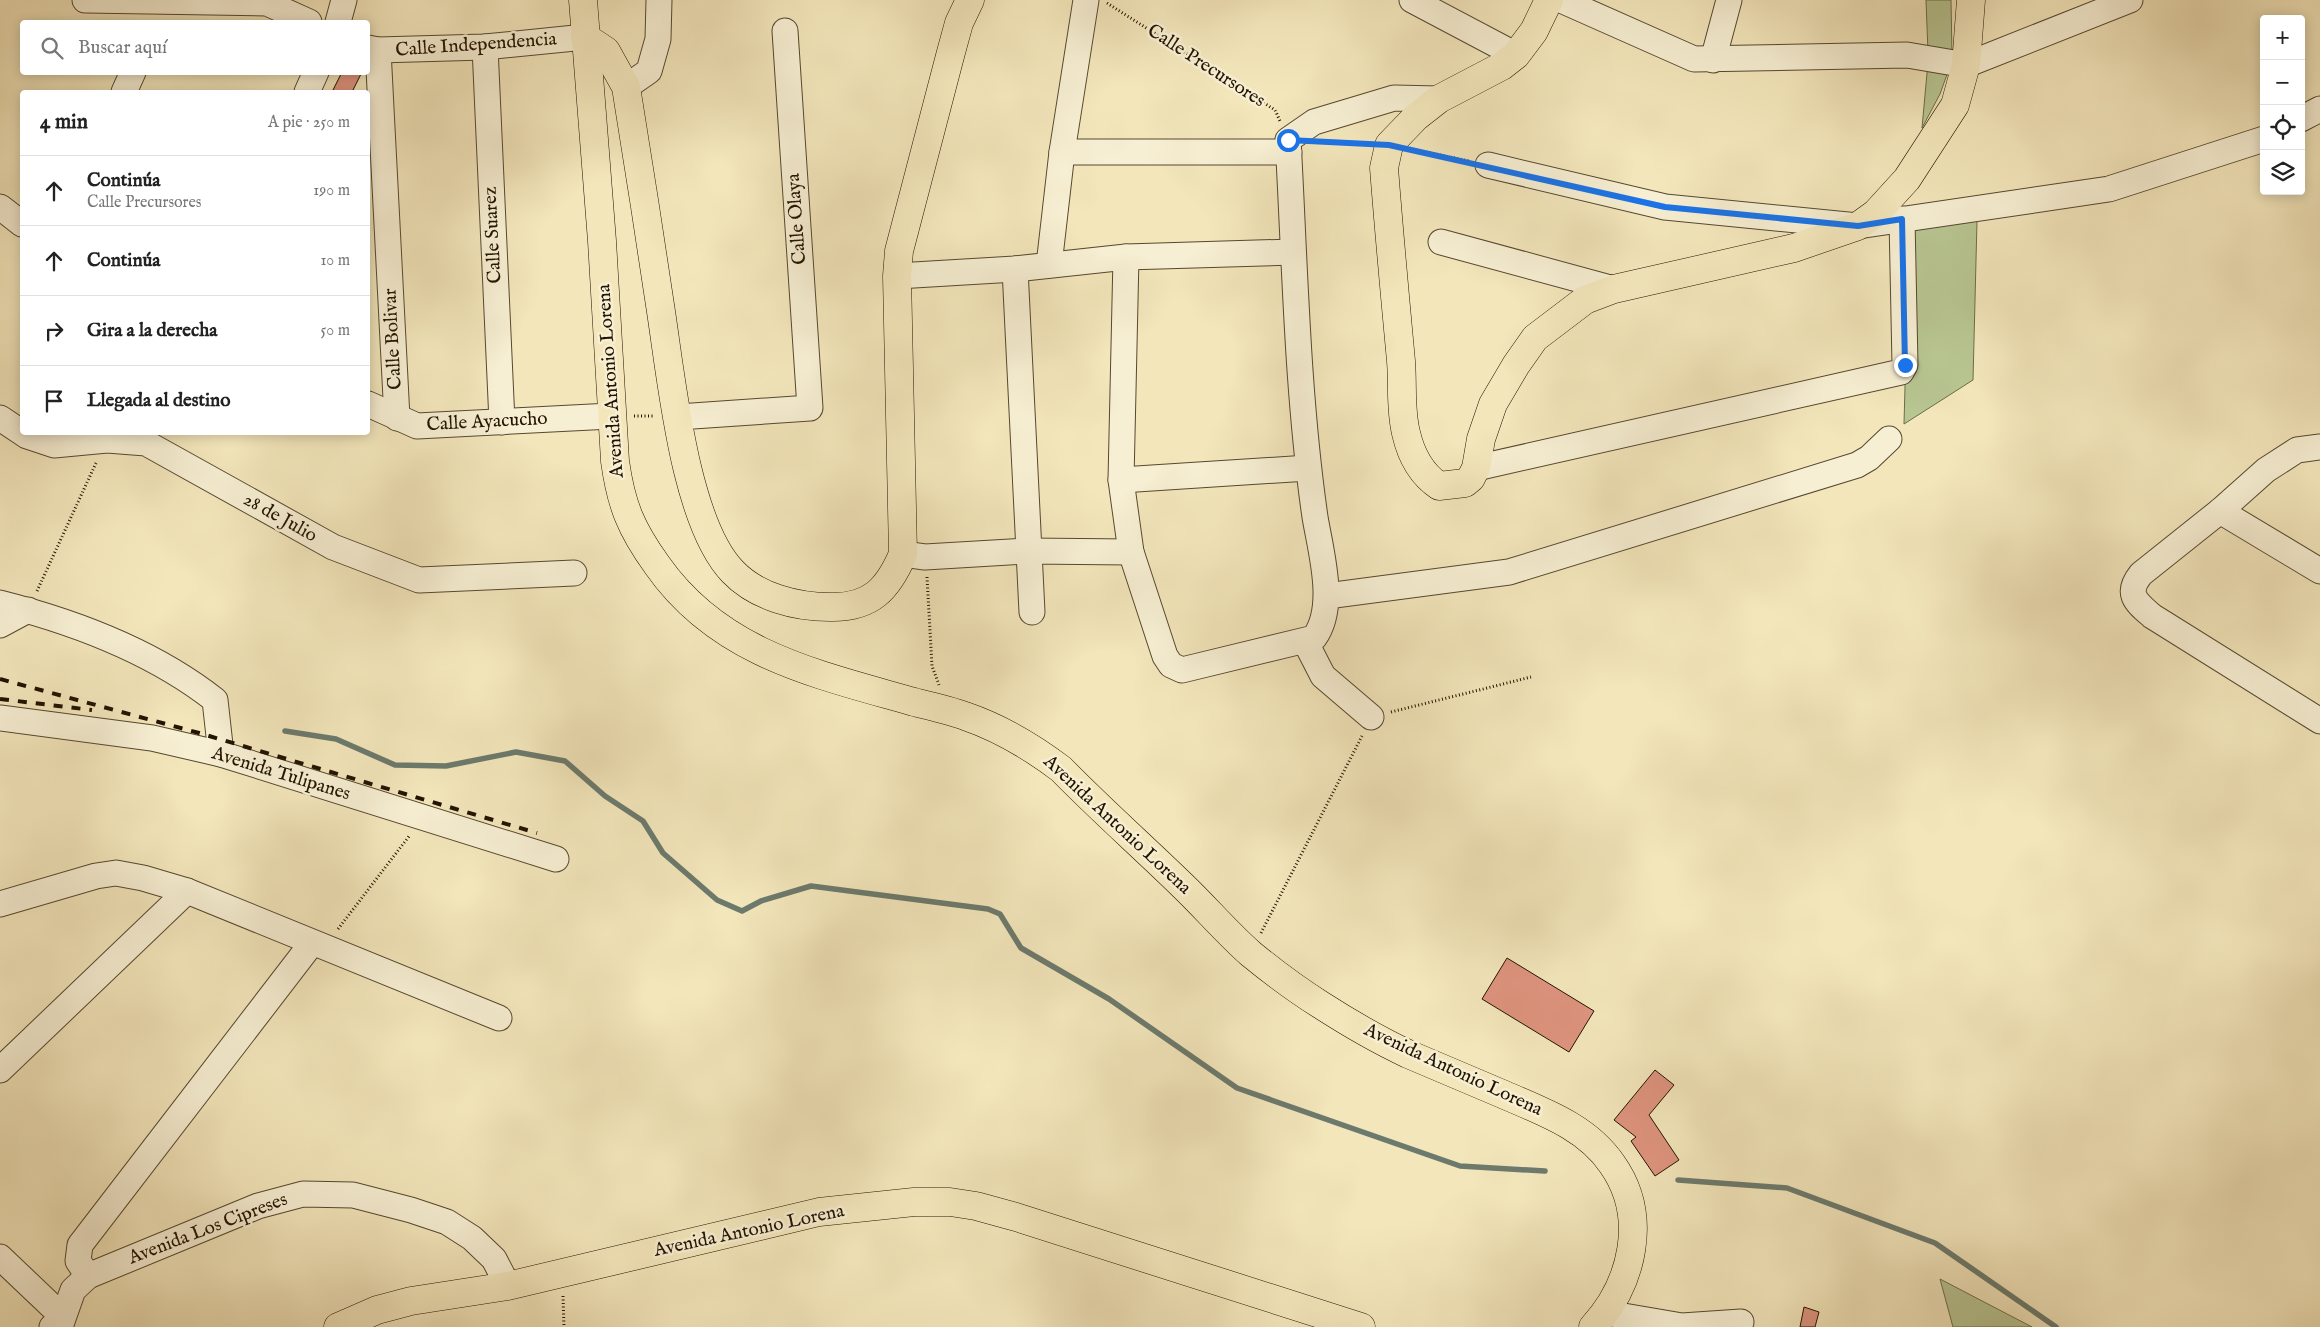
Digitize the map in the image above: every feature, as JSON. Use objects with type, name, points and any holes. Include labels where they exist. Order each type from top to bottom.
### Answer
[{"type":"main road","name":"Avenida Antonio Lorena","points":[[583,0],[602,240],[615,461],[619,488],[626,514],[641,542],[665,577],[688,604],[739,640],[768,656],[814,673],[965,716],[1000,731],[1036,750],[1061,769],[1250,953],[1321,1005],[1405,1052],[1572,1126],[1598,1146],[1614,1166],[1626,1192],[1633,1217],[1632,1248],[1628,1270],[1620,1289],[1599,1320]]},
{"type":"main road","points":[[585,37],[606,51],[626,87],[678,417],[695,499],[718,554],[733,572],[747,584],[766,595],[799,605],[831,607],[862,604],[881,591],[914,555],[897,276],[899,251],[959,23],[970,0]]},
{"type":"main road","points":[[1549,0],[1534,31],[1516,55],[1502,66],[1439,100],[1416,117],[1389,145],[1384,168],[1402,365],[1401,403],[1406,433],[1418,467],[1429,480],[1438,486],[1465,483],[1471,478],[1476,468],[1481,439],[1493,404],[1535,338],[1585,300],[1614,289],[1794,248],[1858,226],[1876,213],[1907,180],[1954,105],[1966,65],[1971,0]]},
{"type":"main road","name":"Avenida Antonio Lorena","points":[[338,1327],[377,1310],[411,1301],[508,1286],[819,1212],[914,1202],[950,1202],[976,1206],[1016,1217],[1362,1327]]},
{"type":"street","points":[[85,0],[160,12],[267,3],[305,20]]},
{"type":"street","points":[[339,20],[344,0]]},
{"type":"street","points":[[626,87],[649,70],[658,39],[659,0]]},
{"type":"street","points":[[1049,265],[1062,152],[1086,0]]},
{"type":"street","points":[[1412,0],[1516,55]]},
{"type":"street","points":[[1561,0],[1670,50],[1694,59],[1907,55],[1966,65],[2130,0]]},
{"type":"street","points":[[1713,60],[1730,0]]},
{"type":"street","name":"Calle Olaya","points":[[678,417],[810,408],[785,31]]},
{"type":"street","name":"Calle Independencia","points":[[373,49],[485,47],[585,37]]},
{"type":"street","name":"Calle Suarez","points":[[485,47],[502,422]]},
{"type":"street","name":"Calle Bolivar","points":[[373,49],[397,418]]},
{"type":"street","points":[[125,90],[132,75]]},
{"type":"street","points":[[308,90],[315,75]]},
{"type":"street","points":[[1062,152],[1289,146],[1314,122],[1394,98],[1439,100]]},
{"type":"street","points":[[2305,117],[2320,110]]},
{"type":"street","points":[[1488,165],[1665,207],[1858,226],[2109,189],[2260,140]]},
{"type":"street","points":[[1126,257],[1121,480],[1131,552],[1165,656],[1171,665],[1182,670],[1314,638],[1322,627],[1327,596],[1308,468],[1293,252],[1289,146]]},
{"type":"street","points":[[0,207],[20,222]]},
{"type":"street","points":[[1476,468],[1900,372],[1905,365],[1902,219]]},
{"type":"street","points":[[1441,242],[1614,289]]},
{"type":"street","points":[[897,276],[1015,269],[1126,257],[1293,252]]},
{"type":"street","points":[[1015,269],[1032,612]]},
{"type":"street","name":"Calle Ayacucho","points":[[370,405],[417,426],[611,416]]},
{"type":"street","name":"28 de Julio","points":[[0,418],[20,431]]},
{"type":"street","name":"28 de Julio","points":[[26,435],[54,446],[148,438],[333,547],[419,580],[574,573]]},
{"type":"street","points":[[1327,596],[1509,572],[1858,465],[1869,458],[1889,439]]},
{"type":"street","points":[[2320,447],[2297,450],[2266,470],[2220,512],[2141,574],[2133,584],[2132,594],[2140,606],[2152,616],[2320,721]]},
{"type":"street","points":[[1121,480],[1308,468]]},
{"type":"street","points":[[2220,512],[2320,571]]},
{"type":"street","points":[[914,555],[1028,551],[1131,552]]},
{"type":"street","points":[[0,603],[28,610],[98,635],[175,671],[215,700],[221,754]]},
{"type":"street","points":[[0,625],[28,610]]},
{"type":"street","points":[[1305,641],[1323,676],[1371,717]]},
{"type":"street","name":"Avenida Tulipanes","points":[[0,718],[152,738],[221,754],[556,859]]},
{"type":"street","points":[[0,904],[96,876],[116,873],[143,878],[187,891],[499,1018]]},
{"type":"street","points":[[0,1070],[187,891]]},
{"type":"street","points":[[88,1276],[78,1261],[80,1245],[318,945]]},
{"type":"street","name":"Avenida Los Cipreses","points":[[58,1324],[73,1290],[88,1276],[258,1206],[303,1194],[353,1195],[412,1210],[448,1222],[472,1238],[494,1259],[508,1286]]},
{"type":"street","points":[[0,1257],[58,1324]]},
{"type":"street","points":[[1599,1320],[1682,1326],[1741,1322]]},
{"type":"path","name":"Calle Precursores","points":[[1102,0],[1275,110],[1289,146]]},
{"type":"path","points":[[1325,141],[1389,145],[1488,165]]},
{"type":"path","points":[[611,416],[678,417]]},
{"type":"path","points":[[28,610],[107,440]]},
{"type":"path","points":[[914,555],[932,666],[948,711]]},
{"type":"path","points":[[1250,953],[1371,717],[1531,677]]},
{"type":"path","points":[[318,945],[423,818]]},
{"type":"path","points":[[563,1272],[564,1327]]},
{"type":"green space","points":[[1926,0],[1951,0],[1952,56],[1928,53]]},
{"type":"green space","points":[[1928,62],[1950,66],[1940,94],[1922,128]]},
{"type":"green space","points":[[1977,221],[1973,380],[1904,424],[1909,237],[1911,227]]},
{"type":"green space","points":[[1940,1279],[2032,1327],[1953,1327]]},
{"type":"building","points":[[340,75],[360,75],[353,90],[333,90]]},
{"type":"building","points":[[1507,958],[1594,1011],[1569,1052],[1482,999]]},
{"type":"building","points":[[1655,1070],[1674,1085],[1649,1115],[1679,1160],[1655,1176],[1631,1141],[1636,1137],[1614,1120]]},
{"type":"building","points":[[1804,1307],[1819,1312],[1815,1327],[1800,1327]]},
{"type":"waterway","points":[[285,731],[336,739],[395,765],[446,766],[516,752],[565,761],[605,796],[643,821],[663,853],[717,900],[742,911],[761,901],[811,886],[988,909],[1000,914],[1021,948],[1109,999],[1237,1088],[1460,1166],[1545,1171]]},
{"type":"waterway","points":[[1678,1180],[1787,1188],[1935,1243],[2056,1327]]},
{"type":"railway","points":[[0,679],[199,733],[537,833]]},
{"type":"railway","points":[[0,699],[92,710]]},
{"type":"route","points":[[1288,140],[1389,145],[1488,165],[1665,207],[1858,226],[1902,219],[1905,365]]}]
